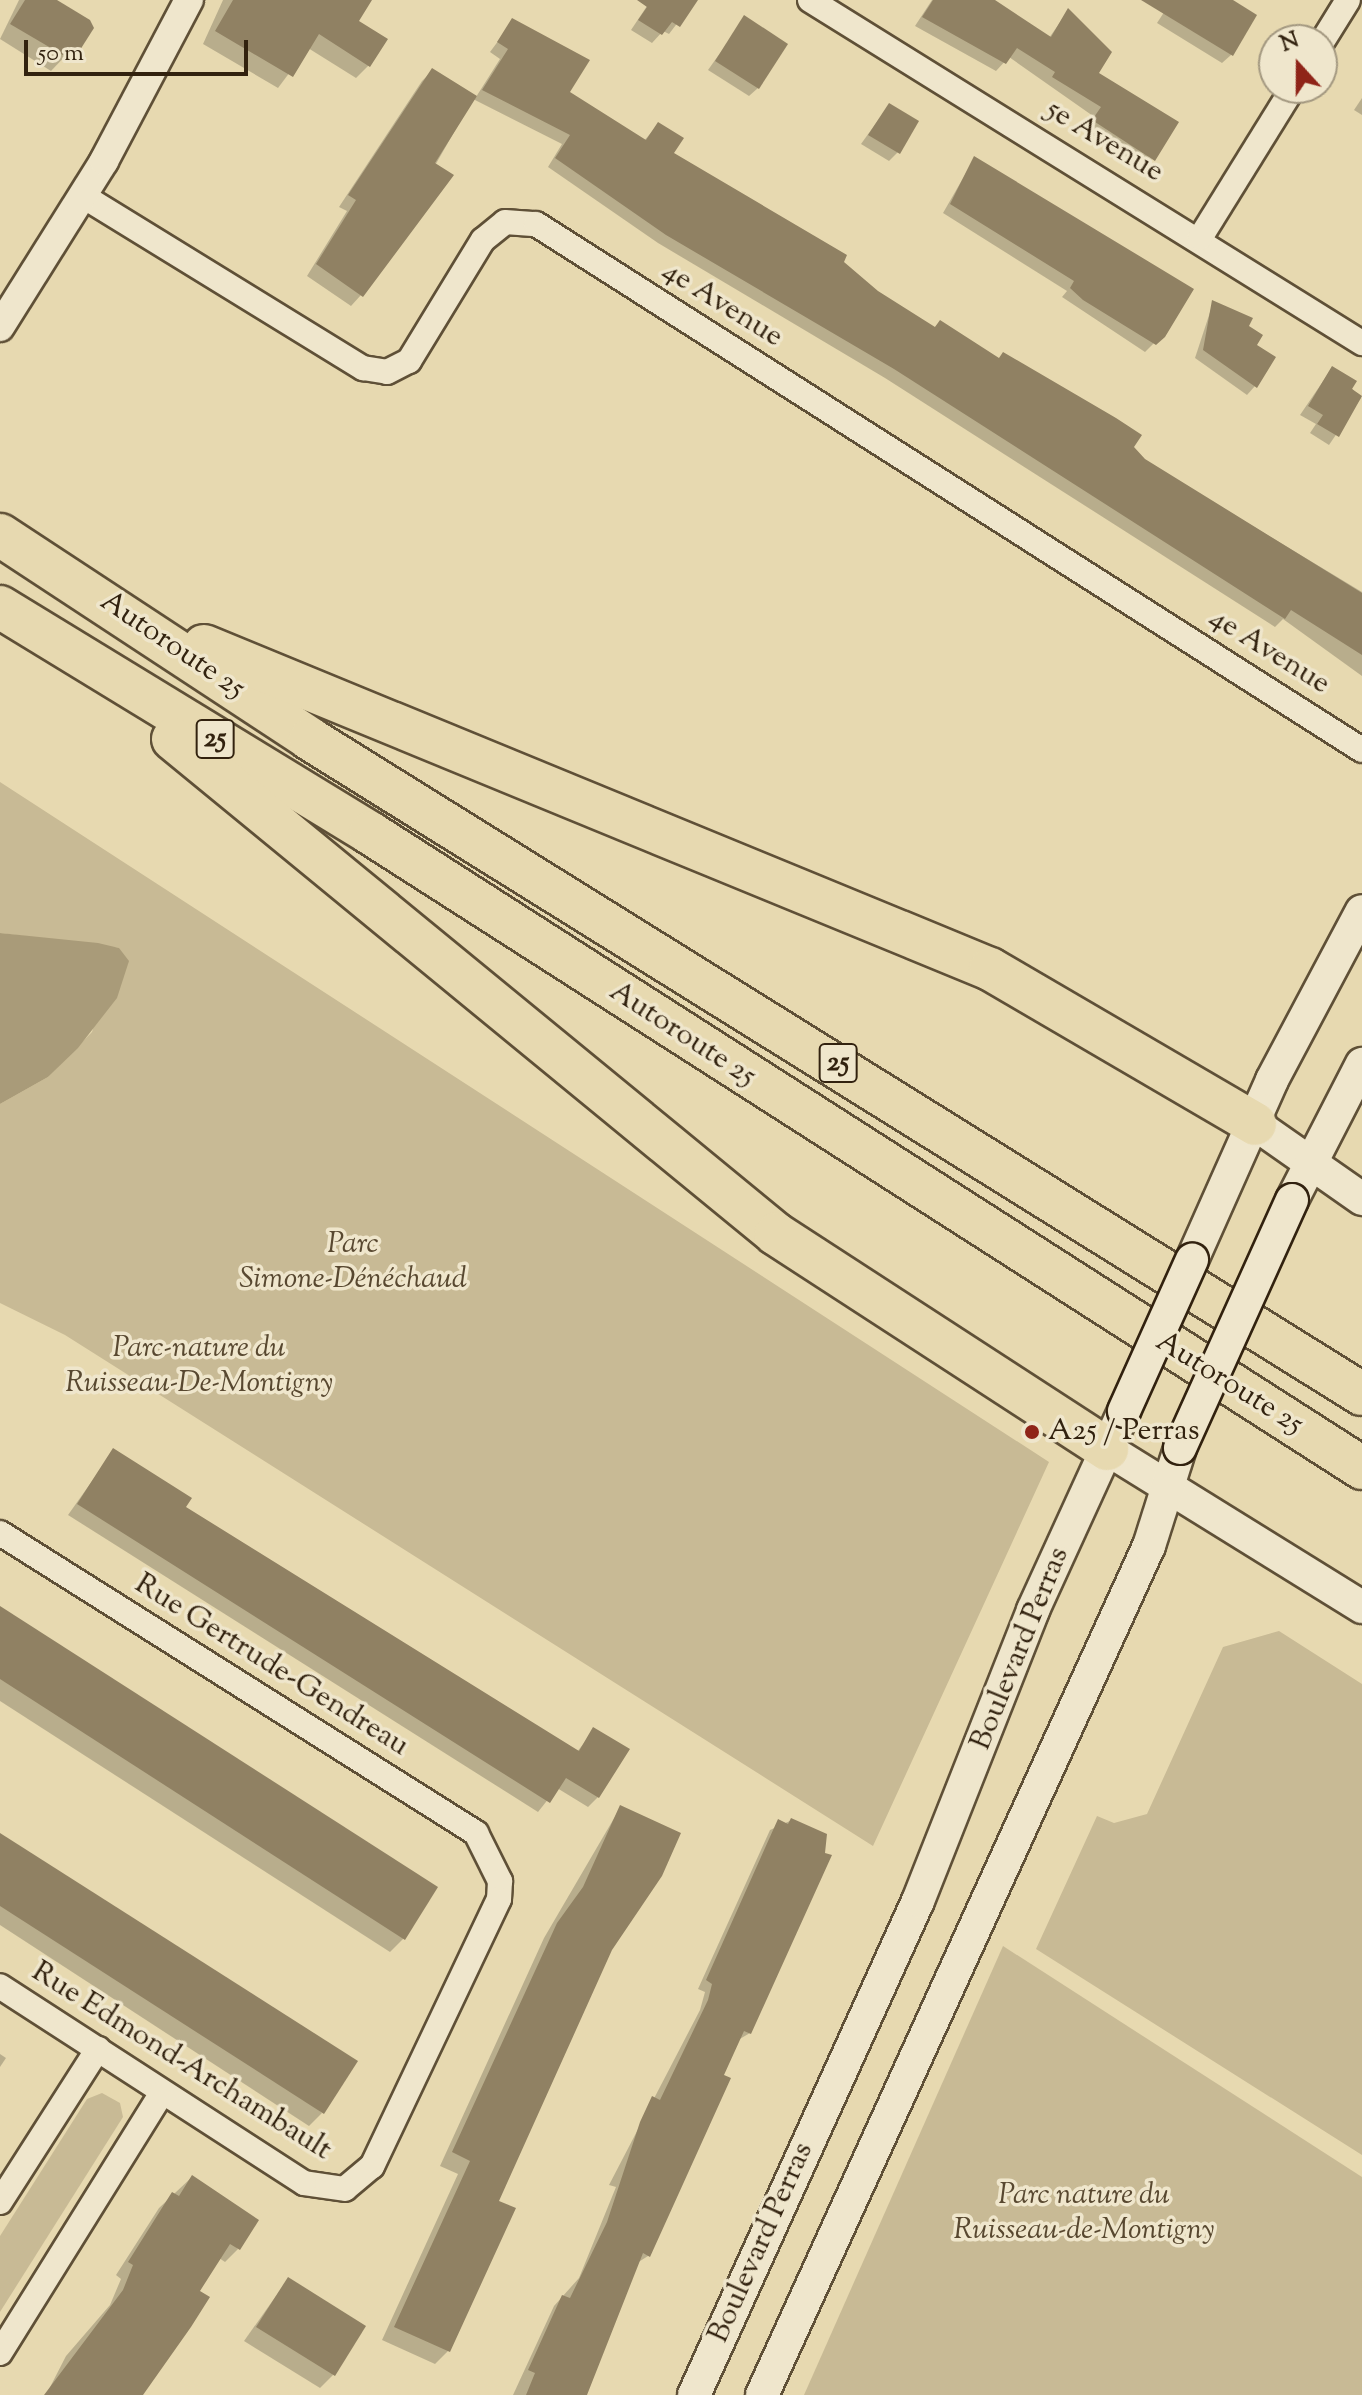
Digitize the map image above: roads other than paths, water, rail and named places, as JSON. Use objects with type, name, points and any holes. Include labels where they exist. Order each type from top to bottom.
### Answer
[{"type":"highway","name":"Autoroute 25","points":[[0,535],[133,617],[322,747],[1362,1394]]},
{"type":"highway","name":"Autoroute 25","points":[[0,607],[370,833],[1362,1468]]},
{"type":"highway","points":[[133,617],[990,969],[1248,1140]]},
{"type":"highway","points":[[61,646],[714,1186],[816,1262],[1107,1449]]},
{"type":"main road","name":"Boulevard Perras","points":[[694,2395],[936,1860],[1033,1610],[1248,1140],[1362,911]]},
{"type":"main road","name":"Boulevard Perras","points":[[762,2395],[1170,1489],[1180,1448],[1292,1200],[1362,1064]]},
{"type":"main road","points":[[1248,1140],[1311,1164],[1362,1199]]},
{"type":"main road","points":[[1107,1449],[1362,1607]]},
{"type":"street","points":[[0,327],[83,196],[189,0]]},
{"type":"street","name":"5e Avenue","points":[[810,0],[1200,238],[1362,343]]},
{"type":"street","points":[[1334,24],[1346,7]]},
{"type":"street","points":[[1200,238],[1283,104]]},
{"type":"street","name":"4e Avenue","points":[[83,196],[363,368],[387,372],[409,361],[483,240],[505,222],[536,224],[1362,750]]},
{"type":"street","name":"Rue Gertrude-Gendreau","points":[[0,1533],[476,1833],[495,1866]]},
{"type":"street","name":"Rue Edmond-Archambault","points":[[0,1986],[304,2183],[326,2191],[362,2180],[499,1899],[495,1866]]},
{"type":"street","points":[[0,2202],[98,2049]]},
{"type":"street","points":[[0,2353],[162,2093]]},
{"type":"place","name":"A25 / Perras","points":[[1032,1432]]},
{"type":"park label","name":"Parc Simone-Dénéchaud","points":[[353,1262]]},
{"type":"park label","name":"Parc-nature du Ruisseau-De-Montigny","points":[[199,1366]]},
{"type":"park label","name":"Parc nature du Ruisseau-de-Montigny","points":[[1084,2213]]}]
